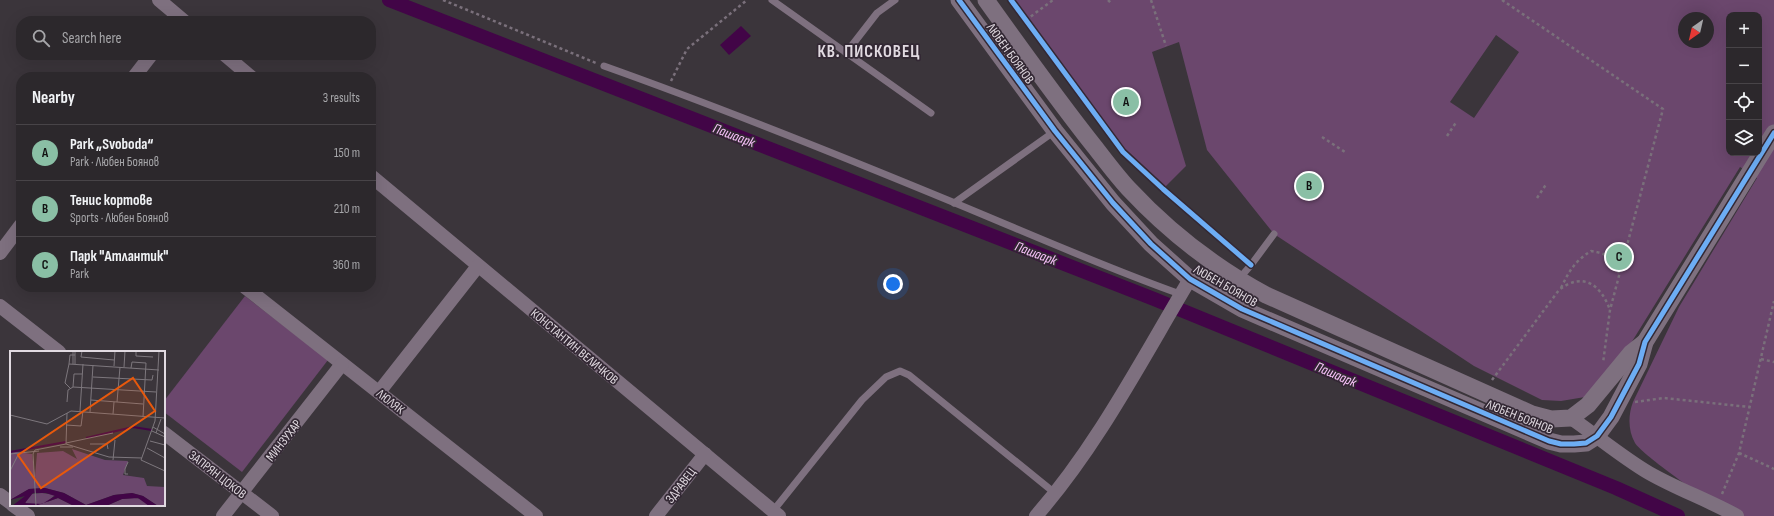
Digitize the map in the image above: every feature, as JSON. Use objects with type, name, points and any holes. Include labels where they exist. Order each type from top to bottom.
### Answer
[{"type":"street","points":[[159,0],[176,16]]},
{"type":"street","name":"ЛЮБЕН БОЯНОВ","points":[[959,0],[1055,131],[1118,208],[1151,244],[1190,279],[1242,309],[1549,441],[1561,444],[1592,440]]},
{"type":"street","name":"ЛЮБЕН БОЯНОВ","points":[[986,0],[1070,115],[1127,188],[1184,241],[1238,280],[1318,320],[1532,414],[1551,419],[1571,418],[1592,440],[1632,462],[1650,474],[1717,505],[1737,516]]},
{"type":"street","points":[[138,72],[147,60]]},
{"type":"street","points":[[231,60],[245,72]]},
{"type":"street","points":[[1592,440],[1611,417],[1640,364],[1645,342],[1774,133]]},
{"type":"street","name":"КОНСТАНТИН ВЕЛИЧКОВ","points":[[376,180],[776,513]]},
{"type":"street","points":[[0,253],[16,232]]},
{"type":"street","points":[[379,392],[478,266]]},
{"type":"street","points":[[1036,516],[1056,494],[1126,388],[1190,279],[1194,277],[1224,282],[1238,280]]},
{"type":"street","name":"ЛЮЛЯК","points":[[251,292],[536,516]]},
{"type":"street","points":[[0,306],[58,351]]},
{"type":"street","points":[[1571,418],[1588,405],[1631,352],[1645,342]]},
{"type":"street","name":"МИНЗУХАР","points":[[223,516],[342,364]]},
{"type":"street","name":"ЗАПРЯН ЦОКОВ","points":[[165,434],[272,516]]},
{"type":"street","name":"ЗДРАВЕЦ","points":[[656,516],[705,454]]},
{"type":"street","points":[[0,495],[10,502]]},
{"type":"street","points":[[14,506],[28,516]]},
{"type":"lane","points":[[772,0],[931,113]]},
{"type":"lane","points":[[846,53],[877,13],[895,0]]},
{"type":"lane","points":[[604,66],[667,89],[954,203],[1179,296]]},
{"type":"lane","points":[[954,203],[1055,131]]},
{"type":"lane","points":[[1238,280],[1248,270],[1274,234]]},
{"type":"lane","points":[[776,513],[862,400],[886,377],[900,371],[909,375],[1056,494]]},
{"type":"path","points":[[443,0],[604,66]]},
{"type":"path","points":[[667,89],[687,49],[747,0]]},
{"type":"path","points":[[1026,20],[1053,0]]},
{"type":"path","points":[[1151,0],[1166,46]]},
{"type":"path","points":[[1502,0],[1663,109],[1610,310],[1602,370]]},
{"type":"path","points":[[1022,15],[1030,26]]},
{"type":"path","points":[[1447,136],[1457,121]]},
{"type":"path","points":[[1322,137],[1345,152]]},
{"type":"path","points":[[1537,198],[1547,183]]},
{"type":"path","points":[[1303,192],[1307,195]]},
{"type":"path","points":[[1494,376],[1559,290],[1570,270],[1579,258],[1591,251],[1616,254],[1626,247]]},
{"type":"path","points":[[1605,253],[1614,262],[1619,273]]},
{"type":"path","points":[[1559,290],[1567,284],[1578,280],[1594,285],[1605,296],[1610,310]]},
{"type":"path","points":[[1717,505],[1739,453],[1774,301]]},
{"type":"path","points":[[1761,359],[1774,362]]},
{"type":"path","points":[[1633,402],[1664,398],[1749,408]]},
{"type":"path","points":[[1739,453],[1774,469]]},
{"type":"shaded area","points":[[1011,0],[1774,0],[1774,516],[1737,516],[1717,505],[1652,459],[1635,443],[1630,428],[1630,412],[1633,402],[1679,307],[1757,178],[1740,167],[1628,348],[1585,397],[1561,401],[1542,400],[1474,366],[1274,234],[1207,150],[1179,42],[1152,52],[1186,166],[1163,189],[1123,152]],"holes":[[[1496,35],[1519,52],[1474,118],[1450,102]]]},
{"type":"shaded area","points":[[741,26],[751,36],[729,55],[720,45]]},
{"type":"shaded area","points":[[245,296],[328,360],[242,472],[165,413],[165,400]]},
{"type":"waterway","name":"Пашаарк","points":[[389,0],[1154,299],[1616,488],[1678,516]]},
{"type":"cycle path","points":[[959,0],[1055,131],[1113,203],[1151,244],[1190,279],[1242,309],[1549,441],[1561,444],[1586,443],[1597,436],[1611,417],[1639,364],[1645,342],[1774,133]]},
{"type":"cycle path","points":[[1011,0],[1123,152],[1163,189],[1251,265]]},
{"type":"place","name":"Park „Svoboda“","points":[[1126,102]]},
{"type":"place","name":"Тенис кортове","points":[[1309,186]]},
{"type":"place","name":"Парк \"Атлантик\"","points":[[1619,257]]},
{"type":"district","name":"КВ. ПИСКОВЕЦ","points":[[869,51]]}]
